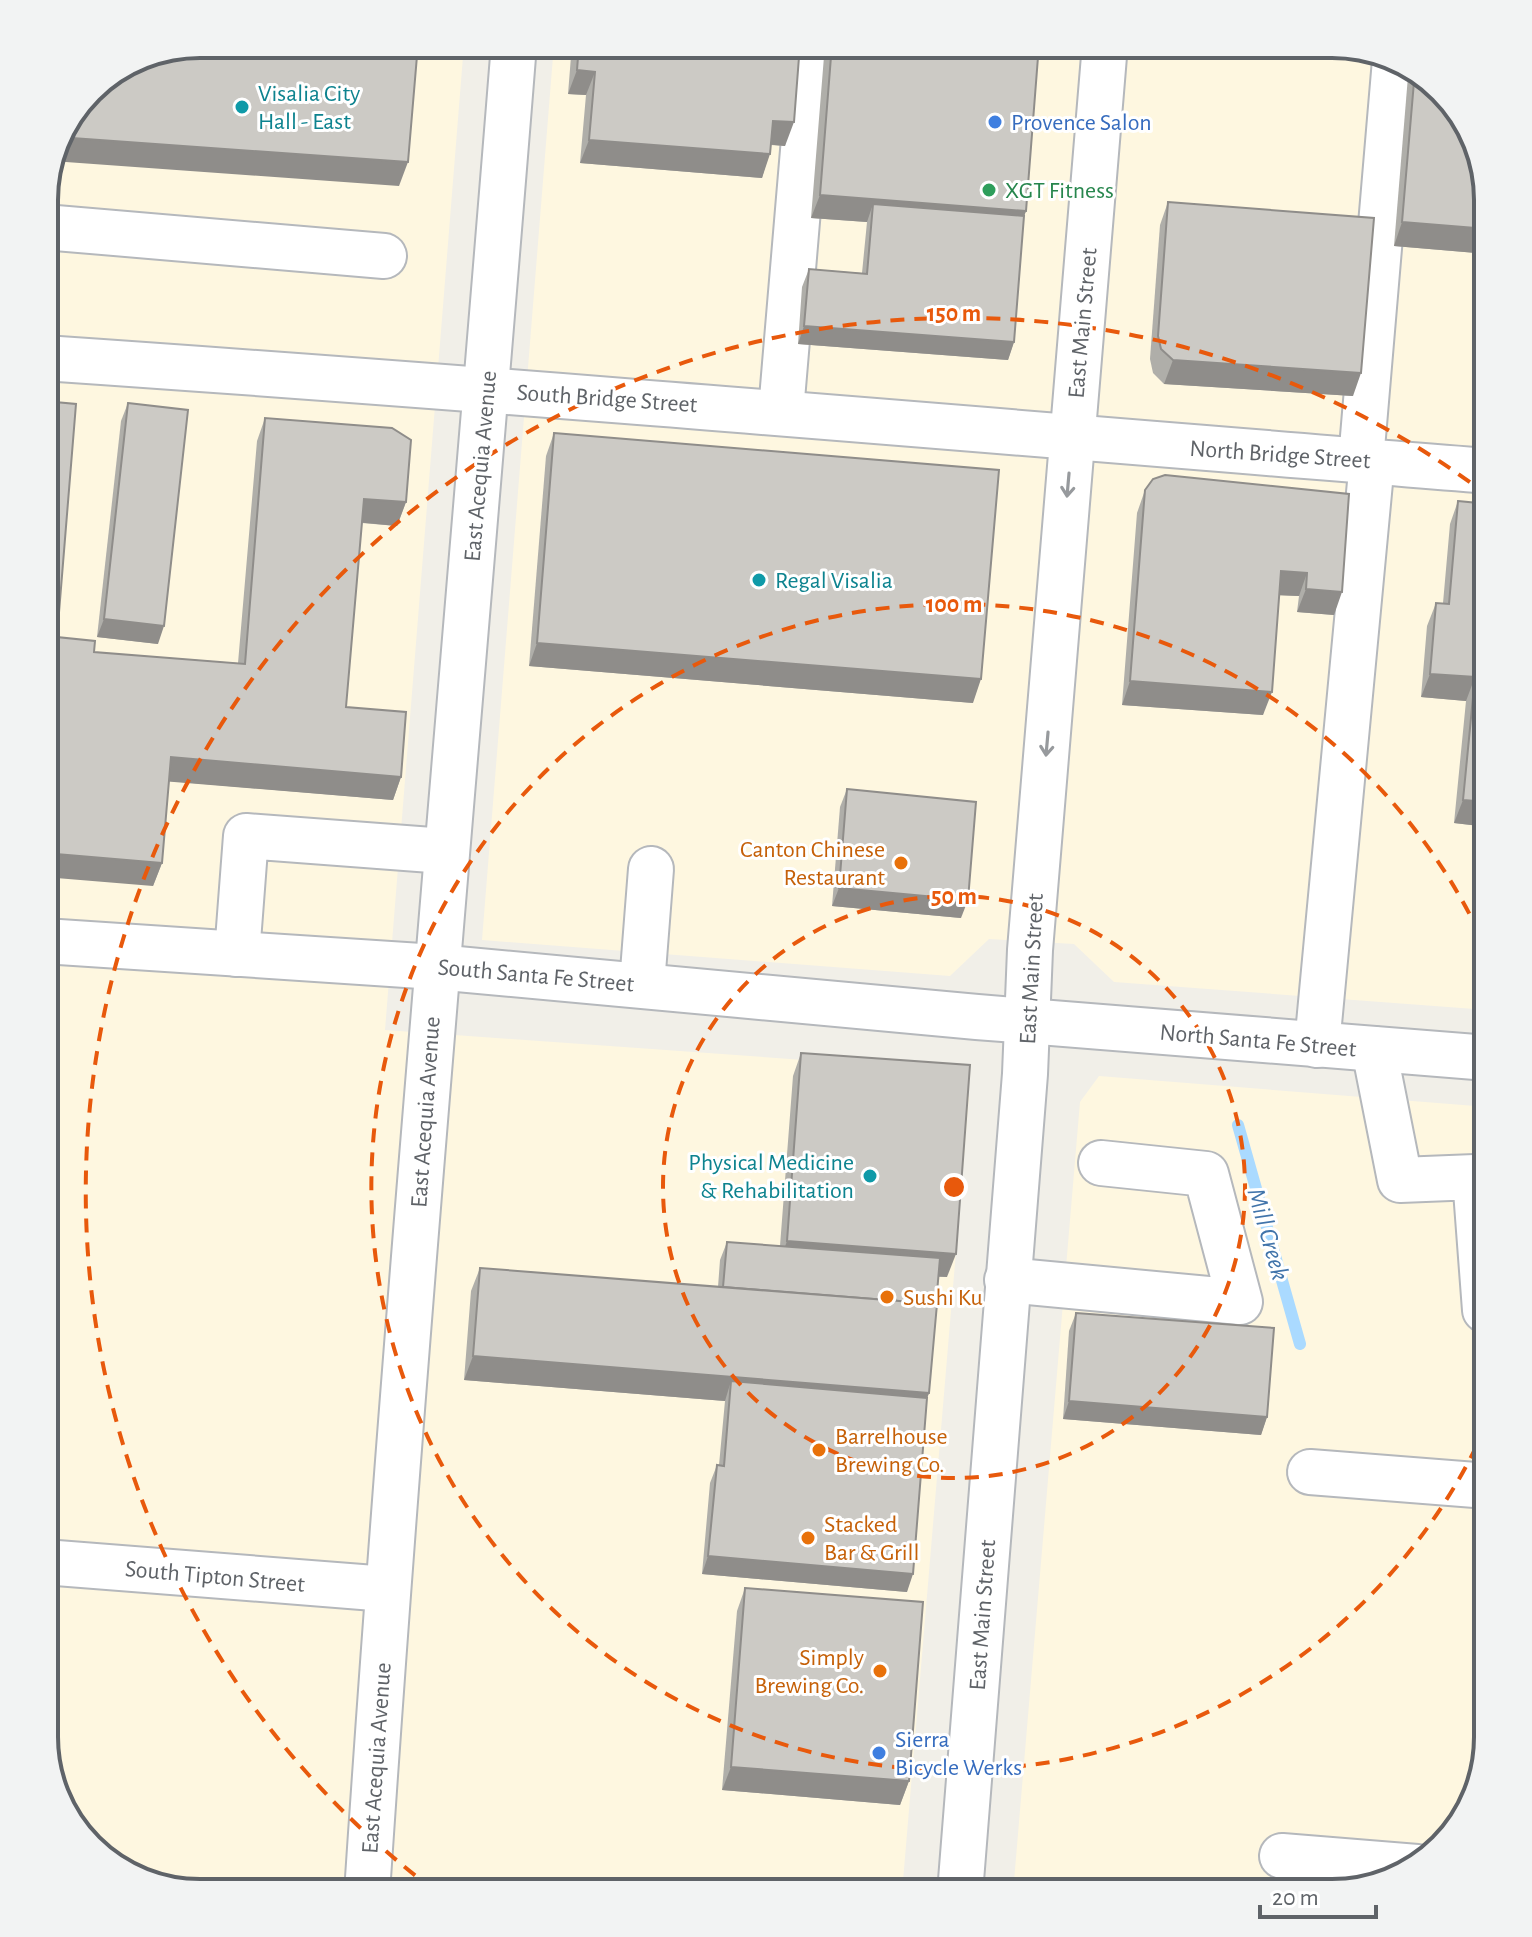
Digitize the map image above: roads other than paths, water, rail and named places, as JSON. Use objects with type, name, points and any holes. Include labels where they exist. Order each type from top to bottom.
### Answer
[{"type":"street","name":"East Acequia Avenue","points":[[368,1879],[387,1589],[445,851],[487,389],[513,58]]},
{"type":"street","points":[[781,411],[811,58]]},
{"type":"street","name":"East Main Street","points":[[961,1879],[1104,58]]},
{"type":"street","points":[[1317,1045],[1367,461],[1394,73]]},
{"type":"street","points":[[58,228],[384,256]]},
{"type":"street","name":"South Bridge Street","points":[[58,359],[781,411],[1072,438]]},
{"type":"street","name":"North Bridge Street","points":[[1072,438],[1474,470]]},
{"type":"street","points":[[237,954],[246,836],[445,851]]},
{"type":"street","points":[[642,984],[651,869]]},
{"type":"street","name":"South Santa Fe Street","points":[[58,942],[436,967],[1027,1021]]},
{"type":"street","name":"North Santa Fe Street","points":[[1027,1021],[1474,1057]]},
{"type":"street","points":[[1374,1049],[1400,1180],[1474,1177]]},
{"type":"street","points":[[1007,1280],[1240,1302],[1206,1174],[1101,1163]]},
{"type":"street","points":[[1310,1472],[1474,1485]]},
{"type":"street","name":"South Tipton Street","points":[[58,1563],[387,1589]]},
{"type":"street","points":[[1282,1856],[1393,1865]]},
{"type":"waterway","name":"Mill Creek","points":[[1238,1125],[1300,1344]]},
{"type":"place","name":"Visalia City Hall - East","points":[[242,107]]},
{"type":"place","name":"Provence Salon","points":[[995,122]]},
{"type":"place","name":"XGT Fitness","points":[[989,190]]},
{"type":"place","name":"Regal Visalia","points":[[759,580]]},
{"type":"place","name":"Canton Chinese Restaurant","points":[[901,863]]},
{"type":"place","name":"Physical Medicine & Rehabilitation","points":[[870,1176]]},
{"type":"place","name":"Sushi Ku","points":[[887,1297]]},
{"type":"place","name":"Barrelhouse Brewing Co.","points":[[819,1450]]},
{"type":"place","name":"Stacked Bar & Grill","points":[[808,1538]]},
{"type":"place","name":"Simply Brewing Co.","points":[[880,1671]]},
{"type":"place","name":"Sierra Bicycle Werks","points":[[879,1753]]}]
